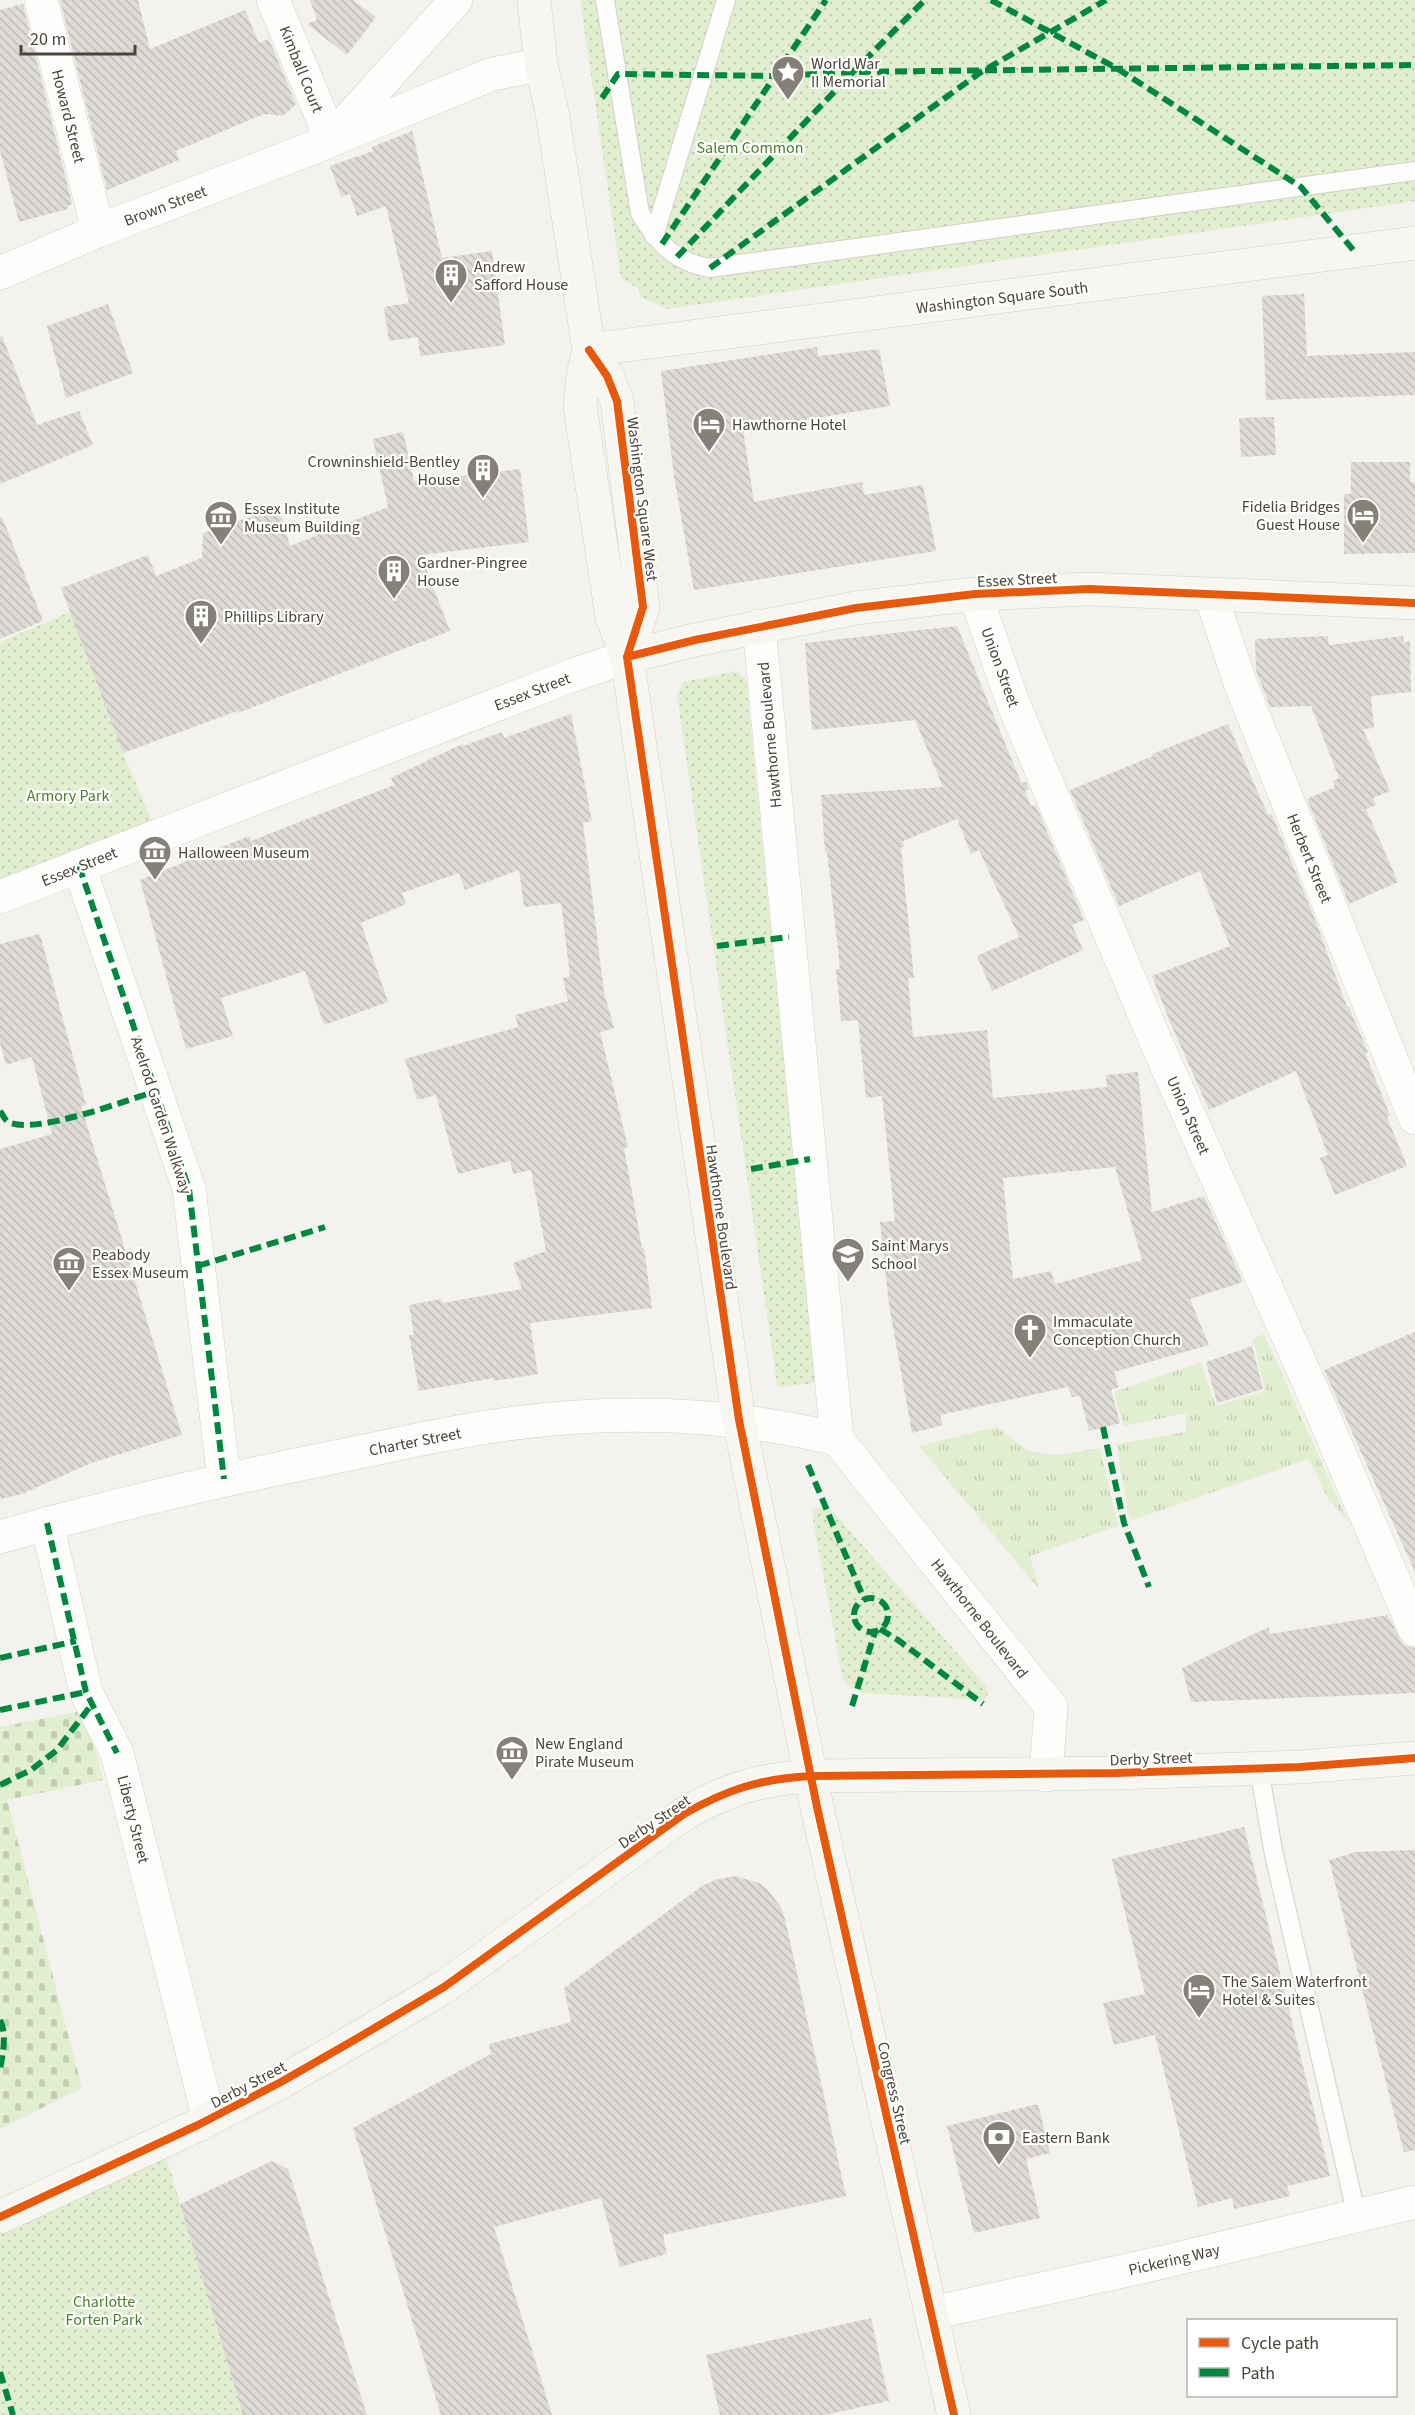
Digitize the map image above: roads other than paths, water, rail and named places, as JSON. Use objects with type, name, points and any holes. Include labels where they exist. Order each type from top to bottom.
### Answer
[{"type":"main road","name":"Washington Square West","points":[[534,0],[541,65],[552,112],[589,350],[607,376],[617,401],[643,607],[627,657]]},
{"type":"main road","name":"Washington Square South","points":[[589,350],[1415,243]]},
{"type":"main road","name":"Essex Street","points":[[627,657],[759,626],[856,608],[975,594],[1089,589],[1415,603]]},
{"type":"main road","name":"Hawthorne Boulevard","points":[[627,657],[739,1420],[811,1776]]},
{"type":"main road","name":"Derby Street","points":[[0,2217],[114,2166],[281,2082],[444,1987],[684,1814],[711,1799],[743,1786],[776,1778],[811,1776],[1046,1775],[1259,1768],[1415,1758]]},
{"type":"main road","name":"Congress Street","points":[[811,1776],[954,2415]]},
{"type":"street","name":"Howard Street","points":[[41,0],[98,231]]},
{"type":"street","name":"Kimball Court","points":[[273,0],[331,139]]},
{"type":"street","name":"Brown Street","points":[[331,139],[456,0]]},
{"type":"street","name":"Brown Street","points":[[0,273],[98,231],[492,74],[541,65]]},
{"type":"street","name":"Union Street","points":[[975,594],[1013,703],[1156,1042],[1321,1410],[1415,1630]]},
{"type":"street","name":"Herbert Street","points":[[1211,596],[1241,685],[1415,1118]]},
{"type":"street","name":"Hawthorne Boulevard","points":[[759,626],[837,1439],[1051,1707],[1046,1775]]},
{"type":"street","name":"Essex Street","points":[[0,897],[562,679],[627,657]]},
{"type":"street","name":"Axelrod Garden Walkway","points":[[79,866],[189,1189],[225,1479]]},
{"type":"street","name":"Charter Street","points":[[0,1537],[47,1523],[225,1479],[466,1430],[533,1421],[600,1415],[660,1415],[739,1420],[837,1439]]},
{"type":"street","name":"Liberty Street","points":[[47,1523],[86,1692],[117,1753],[209,2119]]},
{"type":"street","name":"Pickering Way","points":[[932,2313],[1415,2202]]},
{"type":"lane","points":[[605,0],[640,213],[654,236],[677,256],[692,265],[710,268],[1415,171]]},
{"type":"lane","points":[[654,236],[726,0]]},
{"type":"lane","points":[[1259,1768],[1273,1850],[1357,2217]]},
{"type":"place","name":"World War II Memorial","points":[[788,101]]},
{"type":"place","name":"Andrew Safford House","points":[[451,304]]},
{"type":"place","name":"Hawthorne Hotel","points":[[709,453]]},
{"type":"place","name":"Crowninshield-Bentley House","points":[[483,499]]},
{"type":"place","name":"Fidelia Bridges Guest House","points":[[1363,544]]},
{"type":"place","name":"Essex Institute Museum Building","points":[[221,546]]},
{"type":"place","name":"Gardner-Pingree House","points":[[394,600]]},
{"type":"place","name":"Phillips Library","points":[[201,645]]},
{"type":"place","name":"Halloween Museum","points":[[155,881]]},
{"type":"place","name":"Saint Marys School","points":[[848,1283]]},
{"type":"place","name":"Peabody Essex Museum","points":[[69,1292]]},
{"type":"place","name":"Immaculate Conception Church","points":[[1030,1359]]},
{"type":"place","name":"New England Pirate Museum","points":[[512,1781]]},
{"type":"place","name":"The Salem Waterfront Hotel & Suites","points":[[1199,2019]]},
{"type":"place","name":"Eastern Bank","points":[[999,2166]]},
{"type":"park label","name":"Salem Common","points":[[750,147]]},
{"type":"park label","name":"Armory Park","points":[[68,795]]},
{"type":"park label","name":"Charlotte Forten Park","points":[[104,2310]]}]
